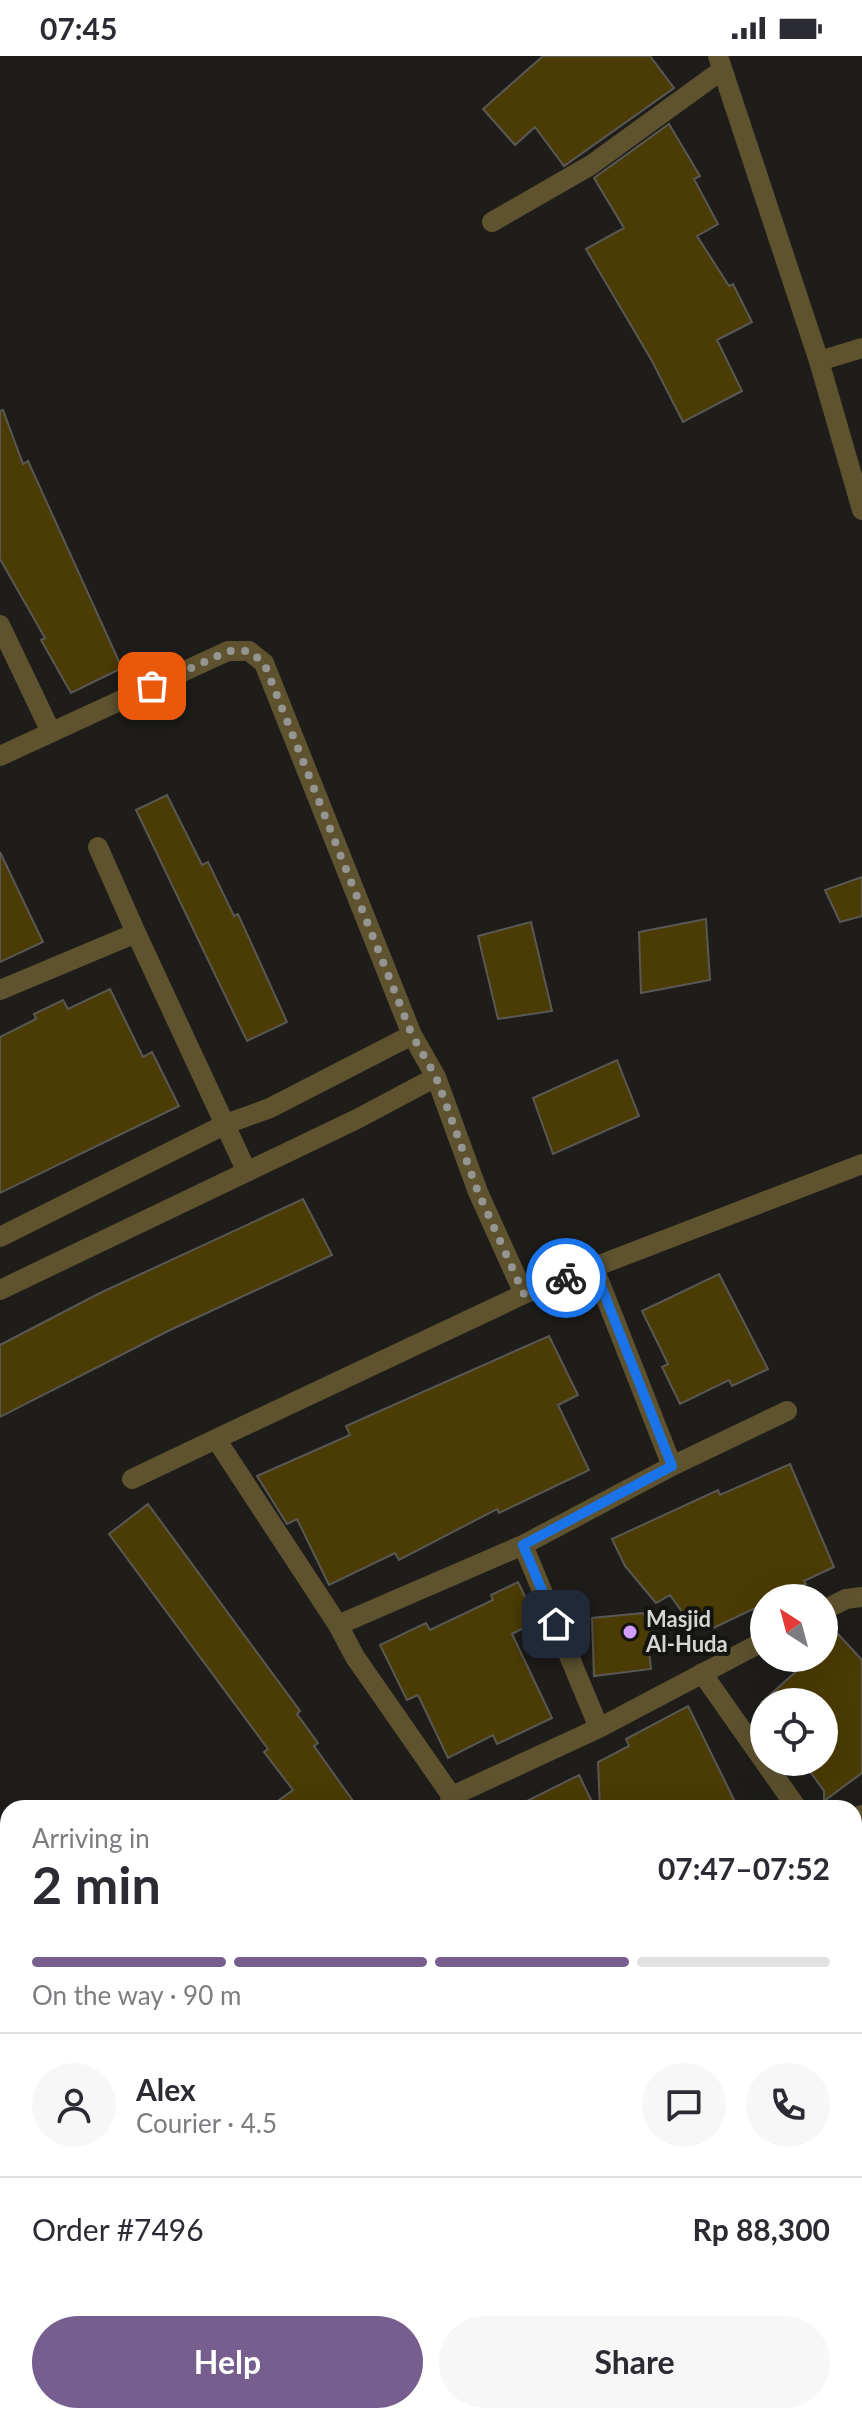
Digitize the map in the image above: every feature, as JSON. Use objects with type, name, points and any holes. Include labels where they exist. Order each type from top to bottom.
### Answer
[{"type":"street","points":[[492,222],[591,165],[720,63],[819,361],[862,510]]},
{"type":"street","points":[[819,361],[862,348]]},
{"type":"street","points":[[0,625],[51,732]]},
{"type":"street","points":[[0,756],[228,651],[249,651],[264,663],[412,1035],[436,1077],[478,1192],[524,1294]]},
{"type":"street","points":[[98,847],[246,1170]]},
{"type":"street","points":[[0,990],[136,933]]},
{"type":"street","points":[[0,1237],[226,1124],[270,1108],[412,1035]]},
{"type":"street","points":[[0,1290],[357,1119],[436,1077]]},
{"type":"street","points":[[132,1479],[524,1294],[862,1164]]},
{"type":"street","points":[[594,1268],[672,1466]]},
{"type":"street","points":[[338,1625],[523,1545],[672,1466],[787,1411]]},
{"type":"street","points":[[216,1439],[338,1625],[355,1657],[453,1800]]},
{"type":"street","points":[[523,1545],[599,1728]]},
{"type":"street","points":[[838,1603],[862,1597]]},
{"type":"street","points":[[461,1800],[750,1648]]},
{"type":"street","points":[[702,1673],[791,1800]]},
{"type":"building","points":[[543,56],[650,56],[674,88],[564,166],[535,127],[515,145],[483,109]]},
{"type":"building","points":[[669,124],[700,176],[694,179],[718,224],[697,236],[729,286],[733,284],[752,322],[717,340],[742,391],[683,422],[652,361],[586,249],[624,228],[594,178]]},
{"type":"building","points":[[3,410],[23,464],[28,461],[122,668],[71,693],[41,640],[45,638],[0,559],[0,411]]},
{"type":"building","points":[[167,795],[202,865],[208,862],[234,916],[238,914],[287,1022],[247,1041],[136,810]]},
{"type":"building","points":[[0,852],[43,942],[0,962]]},
{"type":"building","points":[[862,877],[862,916],[840,922],[825,890]]},
{"type":"building","points":[[706,919],[710,980],[641,993],[639,932]]},
{"type":"building","points":[[531,922],[552,1011],[498,1019],[478,936]]},
{"type":"building","points":[[110,989],[143,1057],[152,1052],[179,1106],[0,1193],[0,1037],[36,1019],[34,1014],[63,1000],[68,1009]]},
{"type":"building","points":[[617,1060],[639,1116],[553,1154],[533,1098]]},
{"type":"building","points":[[303,1199],[332,1255],[168,1331],[0,1417],[0,1345],[100,1293]]},
{"type":"building","points":[[719,1274],[768,1369],[732,1386],[729,1380],[680,1404],[662,1367],[668,1364],[642,1311]]},
{"type":"building","points":[[549,1336],[578,1395],[558,1405],[589,1470],[499,1513],[497,1509],[399,1560],[395,1553],[329,1585],[297,1519],[287,1524],[257,1476],[350,1435],[346,1426]]},
{"type":"building","points":[[790,1464],[834,1567],[804,1581],[806,1584],[750,1584],[750,1611],[709,1630],[707,1624],[695,1630],[670,1595],[656,1603],[625,1566],[612,1539],[718,1490],[720,1495]]},
{"type":"building","points":[[148,1504],[300,1711],[297,1714],[318,1743],[314,1746],[352,1800],[279,1800],[293,1790],[264,1752],[268,1749],[109,1534]]},
{"type":"building","points":[[518,1582],[537,1621],[512,1634],[552,1718],[497,1744],[493,1735],[448,1758],[418,1695],[407,1700],[380,1645],[426,1623],[430,1630],[493,1600],[491,1595]]},
{"type":"building","points":[[643,1613],[660,1647],[649,1652],[651,1669],[594,1676],[592,1618]]},
{"type":"building","points":[[838,1634],[862,1660],[862,1773],[825,1800],[824,1791],[813,1776],[838,1776],[838,1688],[778,1688],[795,1672],[838,1672]]},
{"type":"building","points":[[688,1706],[734,1800],[600,1800],[598,1762],[629,1746],[626,1739]]},
{"type":"building","points":[[579,1775],[591,1800],[529,1800]]},
{"type":"way so far","points":[[152,686],[228,651],[249,651],[264,663],[412,1035],[436,1077],[478,1192],[524,1294],[566,1278]]},
{"type":"place","name":"Masjid Al-Huda","points":[[630,1632]]},
{"type":"route","points":[[556,1624],[523,1545],[672,1466],[594,1268],[566,1278]]}]
